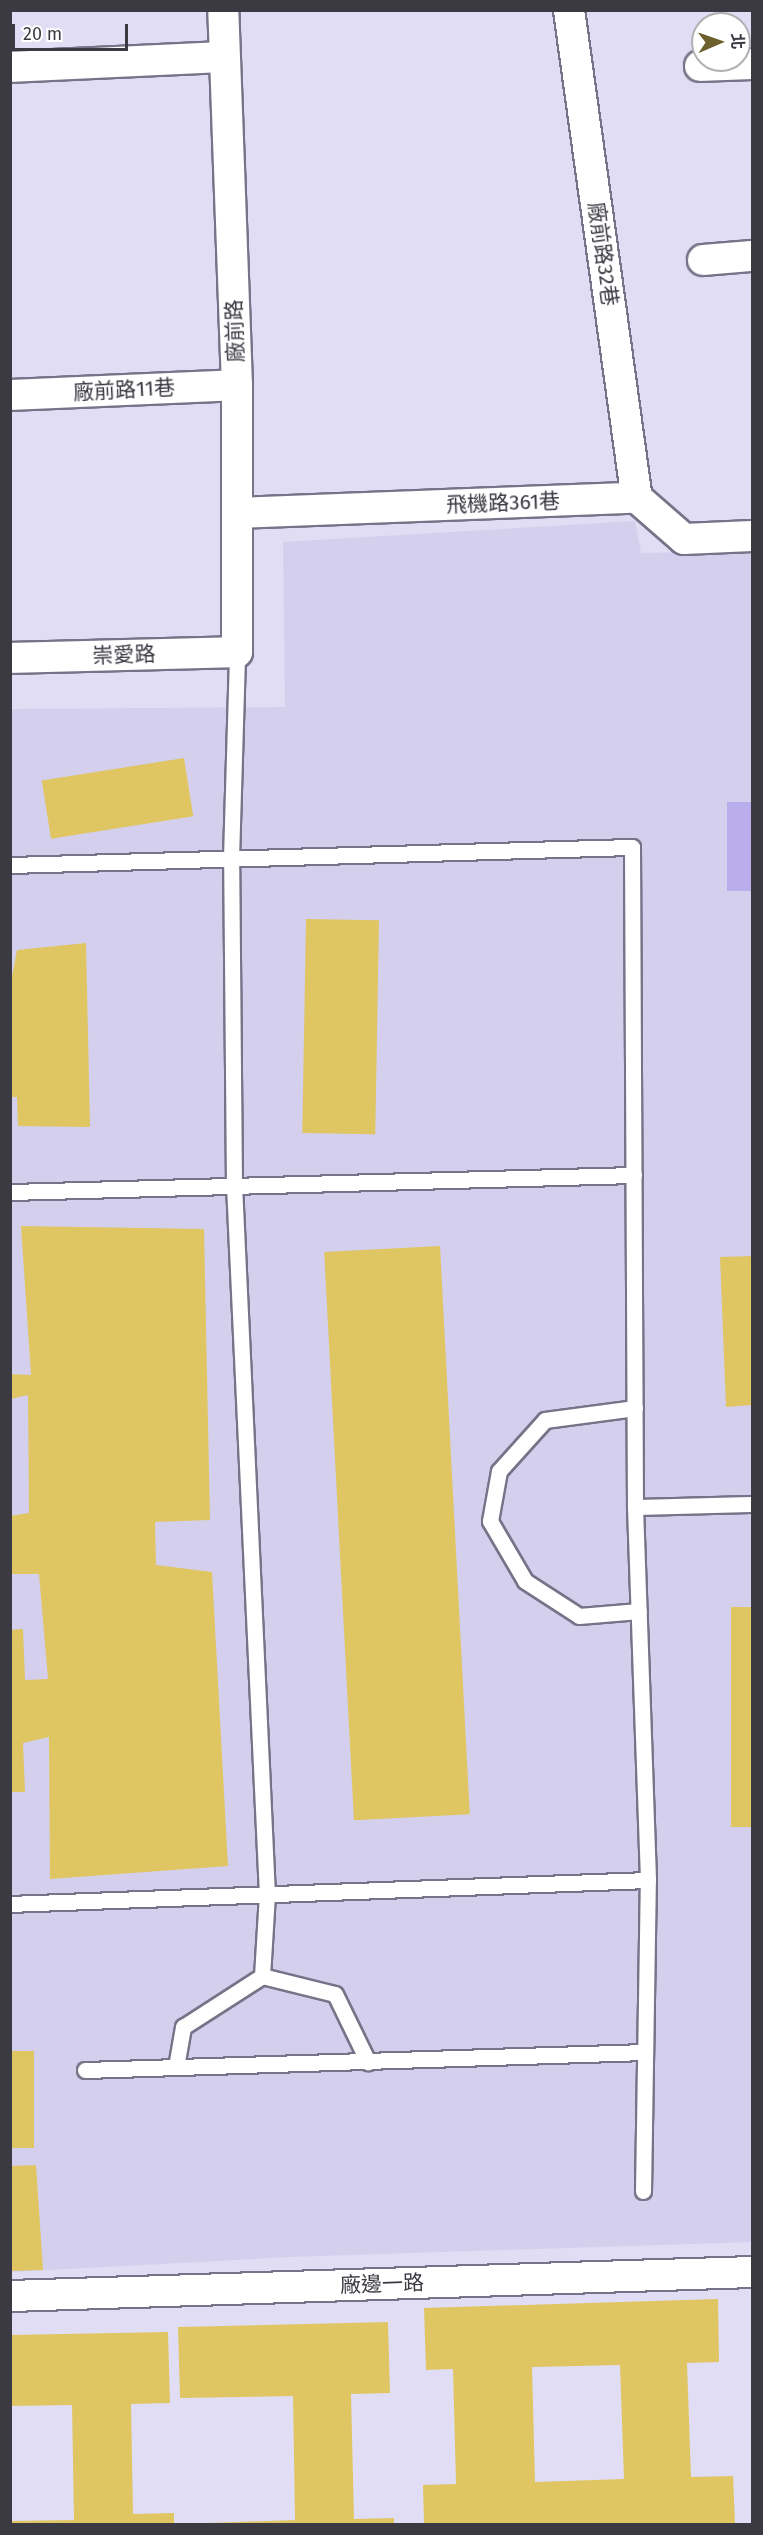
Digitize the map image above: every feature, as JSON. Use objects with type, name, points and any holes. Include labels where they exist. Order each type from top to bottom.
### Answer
[{"type":"street","name":"廠前路","points":[[223,10],[237,385],[237,652]]},
{"type":"street","name":"廠前路32巷","points":[[569,10],[637,498]]},
{"type":"street","points":[[10,67],[224,57]]},
{"type":"street","points":[[703,260],[753,256]]},
{"type":"street","name":"廠前路11巷","points":[[10,395],[237,385]]},
{"type":"street","points":[[637,498],[684,539],[753,536]]},
{"type":"street","name":"飛機路361巷","points":[[238,513],[637,498]]},
{"type":"street","name":"崇愛路","points":[[10,658],[237,652]]},
{"type":"street","name":"廠邊一路","points":[[10,2296],[753,2272]]},
{"type":"lane","points":[[237,652],[231,858],[234,1186],[267,1895],[262,1976]]},
{"type":"lane","points":[[10,865],[632,847],[635,1507],[648,1880],[643,2191]]},
{"type":"lane","points":[[10,1192],[634,1175]]},
{"type":"lane","points":[[635,1408],[545,1420],[500,1471],[490,1521],[525,1581],[579,1616],[639,1611]]},
{"type":"lane","points":[[635,1507],[753,1504]]},
{"type":"lane","points":[[10,1904],[648,1880]]},
{"type":"lane","points":[[176,2067],[183,2027],[262,1976],[336,1994],[368,2062]]},
{"type":"lane","points":[[85,2070],[645,2052]]},
{"type":"shaded area","points":[[635,521],[641,553],[752,551],[752,2242],[291,2257],[11,2272],[11,709],[285,707],[283,542]]},
{"type":"shaded area","points":[[727,802],[752,802],[752,891],[727,891]]},
{"type":"building","points":[[184,758],[193,816],[51,839],[42,781]]},
{"type":"building","points":[[306,919],[379,920],[375,1134],[302,1133]]},
{"type":"building","points":[[86,943],[90,1127],[18,1126],[17,1097],[10,1097],[10,987],[17,950]]},
{"type":"building","points":[[21,1226],[204,1229],[210,1520],[155,1522],[156,1565],[212,1572],[228,1866],[50,1879],[49,1737],[23,1743],[25,1792],[10,1792],[10,1630],[23,1629],[25,1680],[48,1679],[39,1574],[10,1574],[10,1516],[29,1513],[28,1395],[10,1399],[10,1374],[31,1375]]},
{"type":"building","points":[[440,1246],[470,1814],[354,1820],[324,1252]]},
{"type":"building","points":[[752,1256],[752,1405],[726,1407],[720,1257]]},
{"type":"building","points":[[731,1607],[752,1607],[752,1827],[731,1827]]},
{"type":"building","points":[[10,2051],[34,2051],[34,2148],[10,2148]]},
{"type":"building","points":[[36,2165],[43,2270],[10,2271],[10,2166]]},
{"type":"building","points":[[718,2299],[719,2362],[687,2363],[691,2477],[733,2476],[735,2524],[424,2524],[423,2485],[456,2484],[453,2369],[426,2370],[424,2308]],"holes":[[[620,2365],[624,2479],[535,2482],[532,2367]]]},
{"type":"building","points":[[388,2322],[390,2393],[351,2394],[354,2519],[394,2518],[394,2524],[179,2524],[295,2520],[293,2396],[180,2398],[178,2327]]},
{"type":"building","points":[[168,2332],[170,2403],[131,2404],[133,2514],[174,2513],[174,2524],[10,2524],[10,2521],[74,2520],[72,2405],[10,2406],[10,2335]]}]
